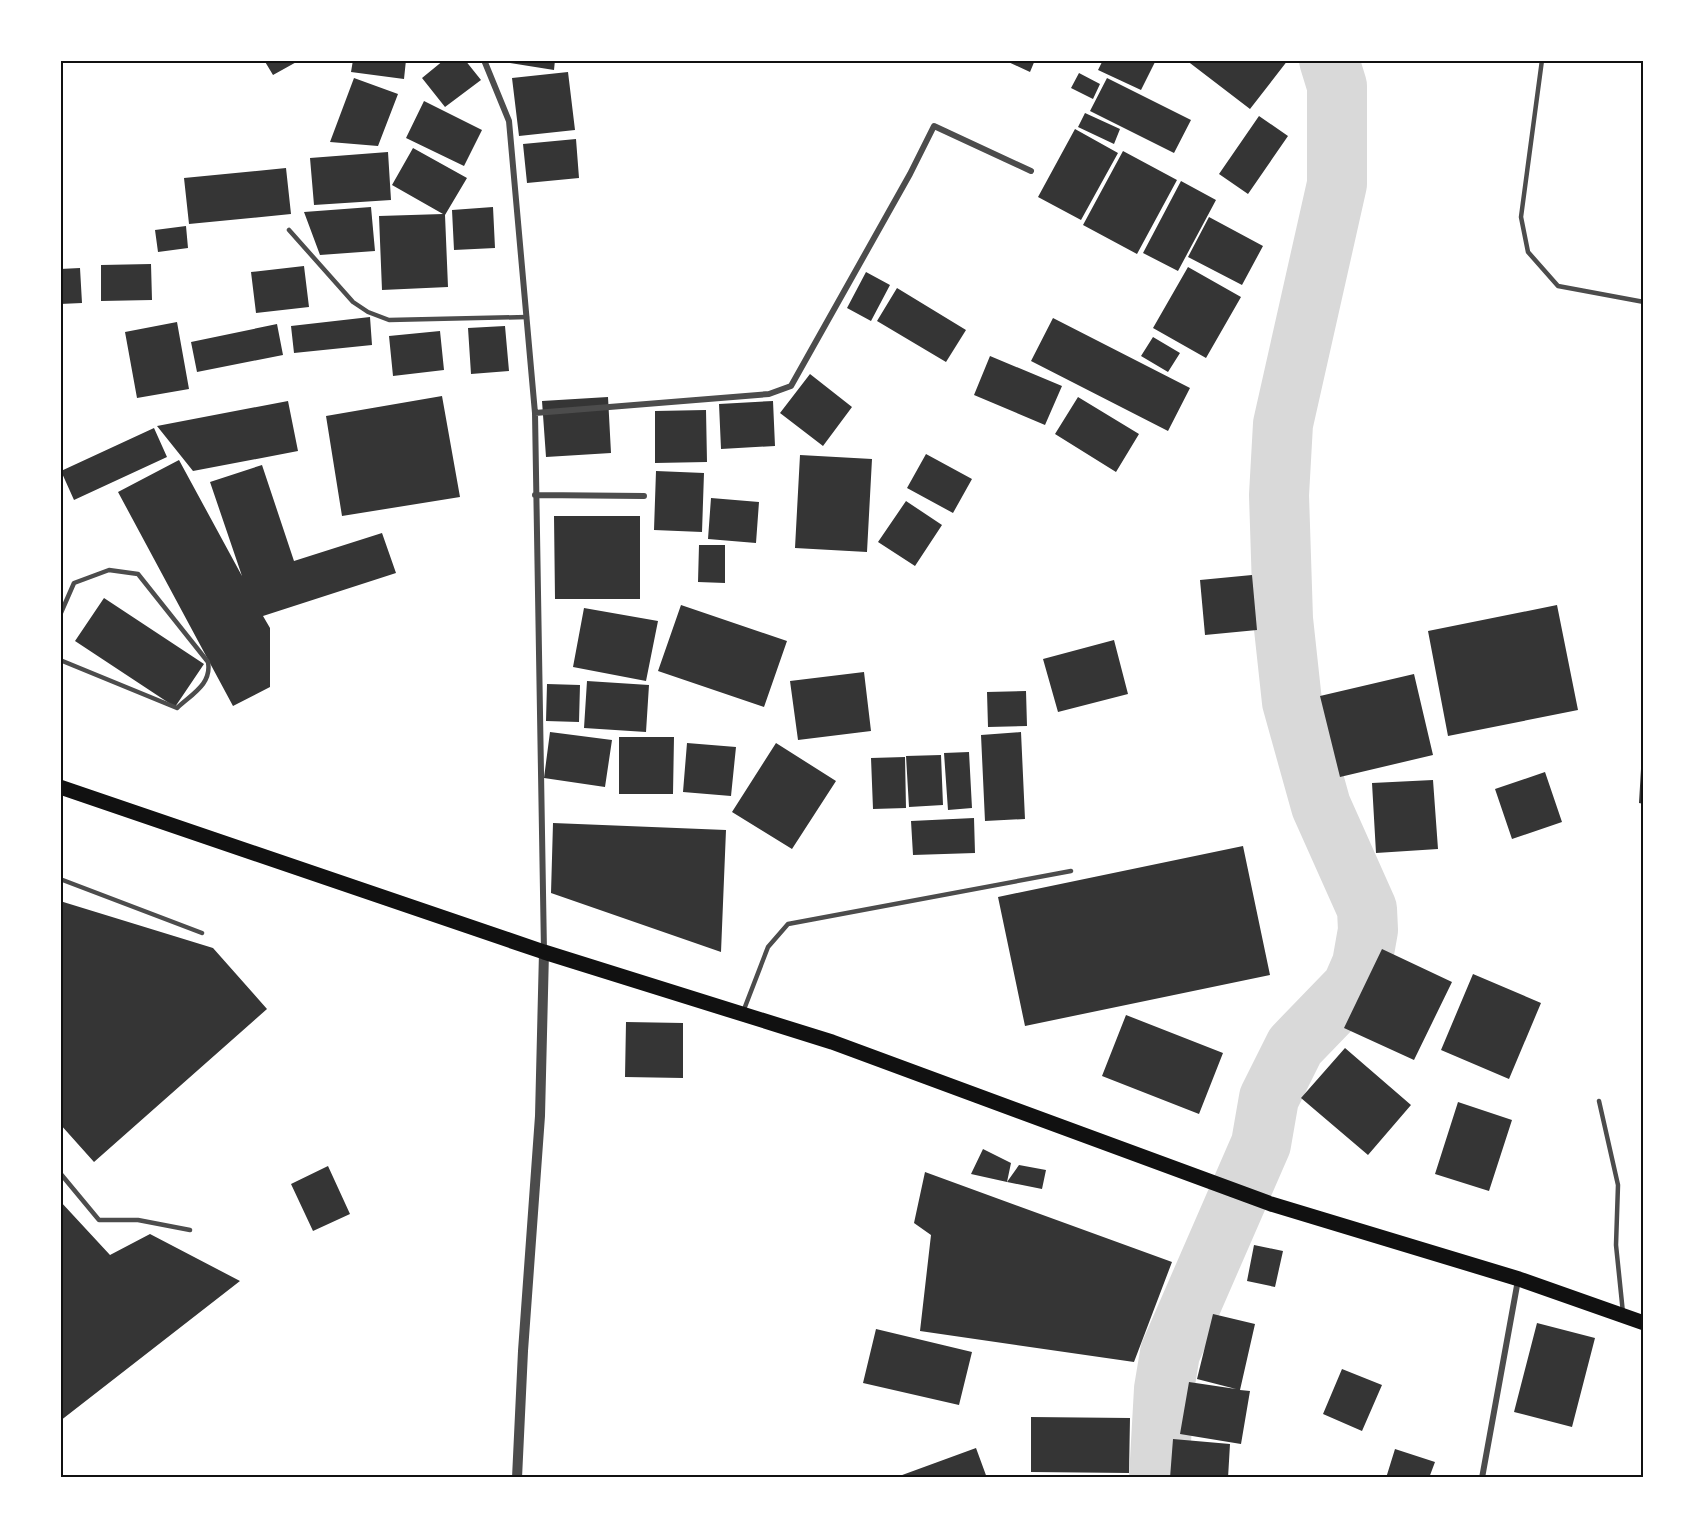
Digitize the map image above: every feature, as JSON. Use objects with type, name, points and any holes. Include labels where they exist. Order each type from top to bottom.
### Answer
[{"type":"main road","points":[[60,787],[544,952],[832,1042],[1270,1203],[1519,1279],[1644,1323]]},
{"type":"street","points":[[484,60],[509,121],[535,413],[544,952],[540,1116],[523,1351],[517,1478]]},
{"type":"street","points":[[535,413],[770,394],[791,386],[899,195],[934,126],[1031,171]]},
{"type":"street","points":[[535,495],[644,496]]},
{"type":"street","points":[[1482,1478],[1519,1279]]},
{"type":"lane","points":[[1542,60],[1521,217],[1528,252],[1558,286],[1644,302]]},
{"type":"lane","points":[[290,230],[353,302],[368,312],[389,320],[527,317]]},
{"type":"lane","points":[[60,615],[74,583],[109,570],[138,574],[208,662],[210,673],[206,681],[177,708],[60,660]]},
{"type":"lane","points":[[742,1014],[768,947],[788,924],[1071,871]]},
{"type":"lane","points":[[60,879],[202,933]]},
{"type":"lane","points":[[1599,1101],[1618,1185],[1616,1245],[1623,1316]]},
{"type":"lane","points":[[60,1173],[99,1220],[138,1220],[190,1230]]},
{"type":"building","points":[[264,60],[300,60],[273,75]]},
{"type":"building","points":[[353,60],[406,60],[404,79],[351,72]]},
{"type":"building","points":[[444,60],[465,60],[481,80],[445,107],[422,78]]},
{"type":"building","points":[[511,60],[555,60],[554,70],[510,63]]},
{"type":"building","points":[[1004,60],[1035,60],[1030,72]]},
{"type":"building","points":[[1103,60],[1156,60],[1141,90],[1098,70]]},
{"type":"building","points":[[1186,60],[1288,60],[1250,109]]},
{"type":"building","points":[[568,72],[575,130],[519,136],[512,78]]},
{"type":"building","points":[[1079,73],[1100,84],[1093,99],[1071,88]]},
{"type":"building","points":[[354,78],[398,94],[378,146],[330,142]]},
{"type":"building","points":[[1107,78],[1191,120],[1174,153],[1090,111]]},
{"type":"building","points":[[424,101],[482,130],[464,166],[406,138]]},
{"type":"building","points":[[1085,113],[1120,129],[1114,144],[1078,127]]},
{"type":"building","points":[[1259,116],[1288,136],[1248,194],[1219,174]]},
{"type":"building","points":[[1075,129],[1118,153],[1081,220],[1038,197]]},
{"type":"building","points":[[576,139],[579,178],[527,183],[523,144]]},
{"type":"building","points":[[413,148],[467,178],[445,215],[448,287],[382,290],[379,216],[443,214],[392,185]]},
{"type":"building","points":[[1123,151],[1177,180],[1137,254],[1083,225]]},
{"type":"building","points":[[388,152],[391,200],[314,205],[310,158]]},
{"type":"building","points":[[286,168],[291,214],[189,224],[184,178]]},
{"type":"building","points":[[1181,181],[1216,200],[1178,271],[1143,253]]},
{"type":"building","points":[[371,207],[375,251],[320,255],[304,212]]},
{"type":"building","points":[[493,207],[495,248],[454,250],[452,210]]},
{"type":"building","points":[[1209,217],[1263,246],[1242,285],[1188,257]]},
{"type":"building","points":[[186,226],[188,248],[158,252],[155,230]]},
{"type":"building","points":[[151,264],[152,300],[101,301],[101,265]]},
{"type":"building","points":[[304,266],[309,307],[256,313],[251,272]]},
{"type":"building","points":[[1188,267],[1241,297],[1206,358],[1153,328]]},
{"type":"building","points":[[80,268],[82,303],[60,304],[60,269]]},
{"type":"building","points":[[866,272],[890,285],[871,321],[847,308]]},
{"type":"building","points":[[897,288],[966,330],[946,362],[877,321]]},
{"type":"building","points":[[370,317],[372,345],[294,353],[291,326]]},
{"type":"building","points":[[1053,318],[1190,388],[1168,431],[1031,361]]},
{"type":"building","points":[[177,322],[189,389],[137,398],[125,332]]},
{"type":"building","points":[[277,324],[283,355],[197,372],[191,342]]},
{"type":"building","points":[[505,326],[509,371],[471,374],[468,328]]},
{"type":"building","points":[[440,331],[444,370],[393,376],[389,336]]},
{"type":"building","points":[[1153,337],[1180,353],[1168,372],[1141,356]]},
{"type":"building","points":[[990,356],[1062,386],[1045,425],[974,395]]},
{"type":"building","points":[[810,374],[852,407],[823,446],[780,413]]},
{"type":"building","points":[[442,396],[460,497],[342,516],[326,416]]},
{"type":"building","points":[[608,397],[611,453],[546,457],[542,401]]},
{"type":"building","points":[[1078,397],[1139,434],[1116,472],[1055,434]]},
{"type":"building","points":[[288,401],[298,451],[193,471],[157,426]]},
{"type":"building","points":[[773,401],[775,446],[721,449],[719,404]]},
{"type":"building","points":[[706,410],[707,462],[655,463],[655,411]]},
{"type":"building","points":[[154,428],[167,457],[74,500],[61,471]]},
{"type":"building","points":[[926,454],[972,479],[953,513],[907,488]]},
{"type":"building","points":[[800,455],[872,459],[867,552],[795,548]]},
{"type":"building","points":[[179,460],[242,576],[210,482],[262,465],[294,561],[382,533],[396,573],[263,616],[270,628],[270,687],[233,706],[118,492]]},
{"type":"building","points":[[656,471],[704,473],[702,532],[654,530]]},
{"type":"building","points":[[711,498],[759,502],[756,543],[708,539]]},
{"type":"building","points":[[906,501],[942,525],[915,566],[878,542]]},
{"type":"building","points":[[554,516],[640,516],[640,599],[555,599]]},
{"type":"building","points":[[699,545],[725,545],[725,583],[698,582]]},
{"type":"building","points":[[1252,575],[1257,630],[1205,635],[1200,580]]},
{"type":"building","points":[[104,598],[204,664],[175,707],[75,641]]},
{"type":"building","points":[[681,605],[787,641],[764,707],[658,671]]},
{"type":"building","points":[[1557,605],[1578,710],[1448,736],[1428,631]]},
{"type":"building","points":[[584,608],[658,621],[646,681],[573,667]]},
{"type":"building","points":[[1114,640],[1128,694],[1058,712],[1043,659]]},
{"type":"building","points":[[864,672],[871,731],[798,740],[790,681]]},
{"type":"building","points":[[1414,674],[1433,755],[1340,777],[1320,696]]},
{"type":"building","points":[[587,681],[649,685],[646,732],[584,728]]},
{"type":"building","points":[[547,684],[580,685],[579,722],[546,721]]},
{"type":"building","points":[[1026,691],[1027,726],[988,727],[987,692]]},
{"type":"building","points":[[550,732],[612,740],[605,787],[544,778]]},
{"type":"building","points":[[1021,732],[1025,819],[985,821],[981,735]]},
{"type":"building","points":[[619,737],[674,737],[673,794],[619,794]]},
{"type":"building","points":[[687,743],[736,747],[731,796],[683,792]]},
{"type":"building","points":[[776,743],[836,781],[792,849],[732,812]]},
{"type":"building","points":[[969,752],[972,808],[948,810],[944,753]]},
{"type":"building","points":[[1642,752],[1644,752],[1644,804],[1639,803]]},
{"type":"building","points":[[941,755],[943,805],[909,807],[906,756]]},
{"type":"building","points":[[905,757],[906,808],[873,809],[871,758]]},
{"type":"building","points":[[1545,772],[1562,822],[1512,839],[1495,789]]},
{"type":"building","points":[[1433,780],[1438,849],[1376,853],[1372,783]]},
{"type":"building","points":[[974,818],[975,853],[913,855],[911,821]]},
{"type":"building","points":[[553,823],[726,830],[721,952],[551,893]]},
{"type":"building","points":[[1243,846],[1270,975],[1025,1026],[998,897]]},
{"type":"building","points":[[60,901],[213,948],[267,1009],[94,1162],[60,1124]]},
{"type":"building","points":[[1382,949],[1452,982],[1414,1060],[1344,1028]]},
{"type":"building","points":[[1473,974],[1541,1003],[1509,1079],[1441,1050]]},
{"type":"building","points":[[1126,1015],[1223,1053],[1199,1114],[1102,1076]]},
{"type":"building","points":[[626,1022],[683,1023],[683,1078],[625,1077]]},
{"type":"building","points":[[1345,1048],[1411,1105],[1368,1155],[1301,1098]]},
{"type":"building","points":[[1458,1102],[1512,1120],[1489,1191],[1435,1174]]},
{"type":"building","points":[[983,1149],[1011,1163],[1007,1182],[971,1174]]},
{"type":"building","points":[[1019,1165],[1046,1170],[1042,1189],[1007,1182]]},
{"type":"building","points":[[328,1166],[350,1214],[313,1231],[291,1184]]},
{"type":"building","points":[[925,1172],[1172,1262],[1134,1362],[920,1331],[931,1235],[914,1223]]},
{"type":"building","points":[[60,1201],[110,1255],[150,1234],[240,1281],[60,1421]]},
{"type":"building","points":[[1254,1245],[1283,1251],[1275,1287],[1247,1281]]},
{"type":"building","points":[[1213,1314],[1255,1324],[1240,1390],[1250,1391],[1241,1444],[1180,1434],[1189,1382],[1236,1389],[1197,1379]]},
{"type":"building","points":[[1537,1323],[1595,1338],[1572,1427],[1514,1412]]},
{"type":"building","points":[[876,1329],[972,1352],[959,1405],[863,1383]]},
{"type":"building","points":[[1342,1369],[1382,1385],[1362,1431],[1323,1414]]},
{"type":"building","points":[[1031,1417],[1130,1418],[1129,1473],[1031,1472]]},
{"type":"building","points":[[1173,1439],[1230,1444],[1228,1478],[1170,1478]]},
{"type":"building","points":[[976,1448],[987,1478],[894,1478]]},
{"type":"building","points":[[1395,1449],[1435,1462],[1429,1478],[1386,1478]]},
{"type":"waterway","points":[[1159,1478],[1164,1389],[1170,1353],[1261,1144],[1269,1098],[1295,1046],[1352,987],[1362,964],[1368,930],[1367,909],[1321,806],[1292,702],[1283,619],[1279,495],[1283,424],[1337,184],[1337,86],[1329,60]]}]
